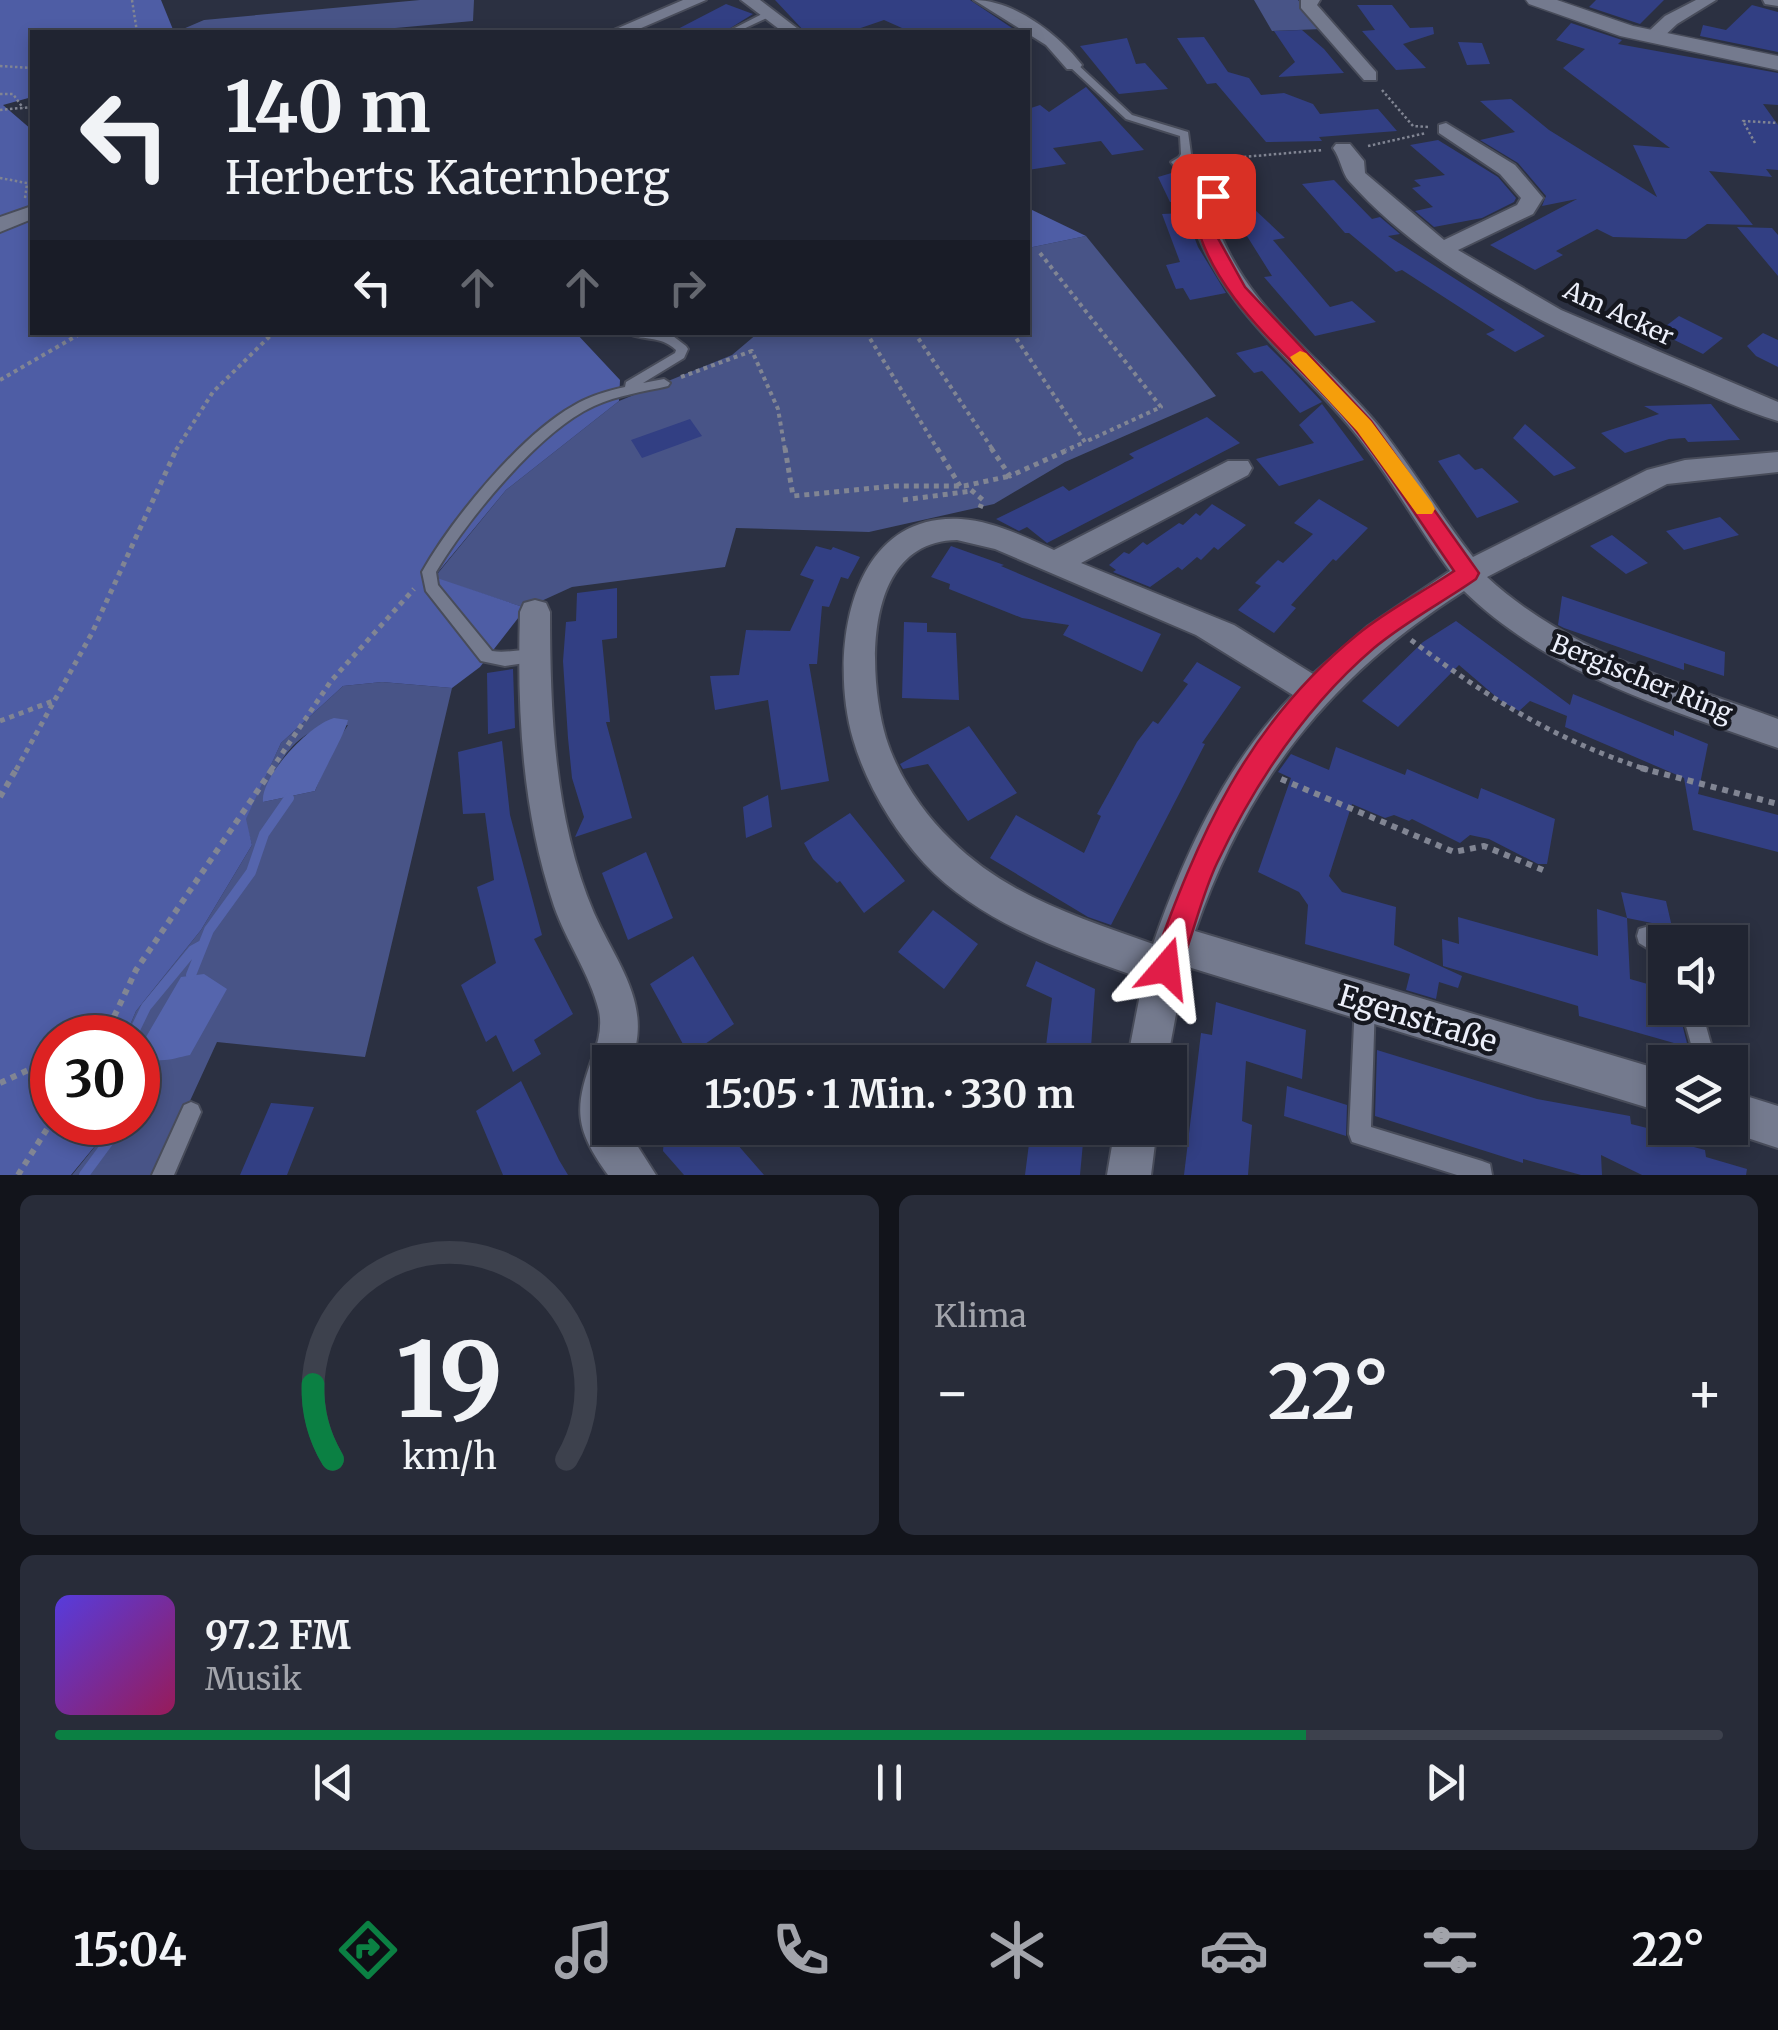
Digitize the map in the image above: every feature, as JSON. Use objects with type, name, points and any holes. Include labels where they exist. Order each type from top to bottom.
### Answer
[{"type":"street","points":[[623,30],[698,0]]},
{"type":"street","points":[[748,0],[790,30]]},
{"type":"street","points":[[982,0],[1052,41],[1074,65]]},
{"type":"street","points":[[1312,0],[1307,4],[1370,76]]},
{"type":"street","points":[[1536,0],[1654,36],[1778,64]]},
{"type":"street","points":[[1654,36],[1671,20],[1708,0]]},
{"type":"street","points":[[1437,130],[1521,180],[1532,198],[1525,209],[1443,249]]},
{"type":"street","name":"Am Acker","points":[[1342,148],[1354,161],[1355,175],[1370,191],[1443,249],[1510,290],[1608,340],[1778,412]]},
{"type":"street","name":"Bergischer Ring","points":[[1181,162],[1213,196],[1202,214],[1205,231],[1237,290],[1364,426],[1486,597],[1552,642],[1778,734]]},
{"type":"street","points":[[0,225],[30,213]]},
{"type":"street","points":[[1150,1045],[1169,955],[1203,862],[1253,767],[1313,691],[1389,624],[1523,541],[1659,476],[1778,462]]},
{"type":"street","points":[[1054,564],[1238,468]]},
{"type":"street","name":"Egenstraße","points":[[1313,691],[1223,635],[974,532],[925,532],[904,541],[879,575],[859,637],[857,677],[862,714],[874,753],[891,788],[917,826],[954,866],[1000,901],[1045,924],[1365,1002],[1648,1087]]},
{"type":"street","points":[[535,612],[536,749],[545,802],[573,906],[620,1016],[618,1040],[603,1077],[600,1122],[634,1175]]},
{"type":"street","points":[[1748,1117],[1778,1126]]},
{"type":"street","points":[[1129,1175],[1133,1145]]},
{"type":"lane","points":[[735,30],[766,15]]},
{"type":"lane","points":[[1074,65],[1129,118],[1186,134],[1186,154],[1181,162]]},
{"type":"lane","points":[[534,656],[506,660],[487,656],[431,587],[429,572],[436,558],[518,462],[569,414],[622,390],[680,354],[682,349],[669,338],[650,335]]},
{"type":"lane","points":[[622,390],[664,383]]},
{"type":"lane","points":[[1365,1002],[1360,1134],[1482,1172]]},
{"type":"lane","points":[[163,1175],[191,1112]]},
{"type":"path","points":[[132,0],[137,30]]},
{"type":"path","points":[[0,66],[30,68]]},
{"type":"path","points":[[1370,76],[1412,126]]},
{"type":"path","points":[[0,94],[13,94],[23,108]]},
{"type":"path","points":[[0,110],[30,107]]},
{"type":"path","points":[[1755,143],[1743,121],[1778,124]]},
{"type":"path","points":[[1377,144],[1437,130]]},
{"type":"path","points":[[1181,162],[1342,148]]},
{"type":"path","points":[[0,178],[30,184]]},
{"type":"path","points":[[664,383],[752,351],[778,409],[793,496],[894,486],[960,486],[1010,476],[1161,407],[1040,253]]},
{"type":"path","points":[[0,380],[77,335]]},
{"type":"path","points":[[0,797],[112,592],[149,498],[194,413],[224,376],[271,335]]},
{"type":"path","points":[[868,335],[960,486]]},
{"type":"path","points":[[916,335],[1010,476]]},
{"type":"path","points":[[1014,335],[1086,442]]},
{"type":"path","points":[[902,500],[972,492]]},
{"type":"path","points":[[115,1015],[136,970],[331,681],[429,572]]},
{"type":"path","points":[[1389,624],[1486,696],[1542,728],[1673,780],[1778,804]]},
{"type":"path","points":[[0,721],[45,700],[56,700]]},
{"type":"path","points":[[1253,767],[1454,852],[1484,846],[1543,870]]},
{"type":"path","points":[[0,1083],[30,1069]]},
{"type":"path","points":[[18,1175],[37,1145]]},
{"type":"shaded area","points":[[0,0],[161,0],[173,30],[30,30],[30,98],[3,105],[30,128],[30,335],[578,335],[620,380],[619,401],[506,490],[434,577],[526,608],[480,667],[452,688],[382,682],[343,686],[281,743],[246,819],[252,845],[201,930],[134,1015],[30,1015],[30,1145],[96,1145],[71,1175],[0,1175]]},
{"type":"shaded area","points":[[420,0],[474,0],[473,21],[373,30],[181,30],[204,20]]},
{"type":"shaded area","points":[[1254,0],[1298,0],[1322,29],[1272,31]]},
{"type":"shaded area","points":[[1030,209],[1086,236],[1030,248]]},
{"type":"shaded area","points":[[1086,236],[1216,396],[1065,462],[994,504],[869,532],[736,528],[725,567],[572,587],[526,608],[434,578],[506,490],[619,401],[732,355],[756,335],[1030,335],[1030,248]]},
{"type":"shaded area","points":[[382,682],[452,688],[365,1057],[217,1042],[156,1175],[72,1175],[96,1145],[160,1145],[160,1015],[134,1015],[201,930],[252,845],[245,820],[281,743],[343,686]],"holes":[[[348,725],[330,753],[315,791],[263,802],[275,771],[297,742],[315,730]]]},
{"type":"shaded area","points":[[334,718],[348,720],[315,791],[263,802],[269,779],[288,753],[312,730]]},
{"type":"shaded area","points":[[204,974],[227,989],[190,1055],[160,1060],[159,1015],[181,977]]},
{"type":"building","points":[[775,0],[970,0],[1015,30],[906,30],[884,20],[855,30],[803,30]]},
{"type":"building","points":[[1596,0],[1664,0],[1640,24],[1589,7]]},
{"type":"building","points":[[726,4],[753,14],[727,30],[676,30]]},
{"type":"building","points":[[1357,5],[1392,5],[1410,28],[1433,27],[1434,34],[1403,44],[1426,68],[1396,70],[1362,31],[1375,30]]},
{"type":"building","points":[[1752,5],[1778,12],[1778,52],[1700,36],[1703,25],[1726,30]]},
{"type":"building","points":[[1571,23],[1622,40],[1618,44],[1778,73],[1778,105],[1763,104],[1778,125],[1778,170],[1766,169],[1772,177],[1709,171],[1753,225],[1707,224],[1686,239],[1613,237],[1597,229],[1556,251],[1563,255],[1535,270],[1490,245],[1577,199],[1542,206],[1546,196],[1518,163],[1480,140],[1515,132],[1480,101],[1511,99],[1549,130],[1657,197],[1633,145],[1670,148],[1563,68],[1585,49],[1556,40]]},
{"type":"building","points":[[1302,30],[1344,73],[1278,77],[1295,62],[1274,31]]},
{"type":"building","points":[[1204,37],[1228,72],[1249,78],[1261,95],[1284,93],[1313,104],[1320,114],[1378,109],[1397,131],[1319,137],[1322,141],[1266,142],[1216,83],[1207,84],[1177,38]]},
{"type":"building","points":[[1127,38],[1136,64],[1145,63],[1168,89],[1119,94],[1080,46]]},
{"type":"building","points":[[1458,42],[1482,43],[1490,64],[1467,65]]},
{"type":"building","points":[[1086,87],[1144,150],[1112,155],[1101,141],[1053,148],[1066,164],[1030,170],[1030,108],[1040,105],[1049,112]]},
{"type":"building","points":[[1438,140],[1498,177],[1516,198],[1514,202],[1482,218],[1434,227],[1415,211],[1433,207],[1412,188],[1421,186],[1414,180],[1445,175],[1410,145]]},
{"type":"building","points":[[1207,165],[1285,238],[1273,240],[1330,307],[1352,301],[1376,322],[1315,336],[1264,277],[1272,276],[1225,201],[1227,193],[1201,166]]},
{"type":"building","points":[[1175,172],[1196,200],[1170,202],[1158,177]]},
{"type":"building","points":[[1334,180],[1372,219],[1380,217],[1400,234],[1388,236],[1545,336],[1515,352],[1486,334],[1495,330],[1402,270],[1396,272],[1345,233],[1302,184]]},
{"type":"building","points":[[1185,213],[1198,247],[1226,293],[1190,300],[1183,288],[1176,289],[1166,265],[1180,262],[1162,214]]},
{"type":"building","points":[[1737,227],[1772,228],[1778,235],[1778,276]]},
{"type":"building","points":[[1679,316],[1723,338],[1703,354],[1658,332]]},
{"type":"building","points":[[1763,333],[1778,340],[1778,367],[1756,356],[1747,346]]},
{"type":"building","points":[[1267,345],[1322,402],[1300,413],[1262,371],[1254,373],[1236,353]]},
{"type":"building","points":[[1322,404],[1364,460],[1279,486],[1256,459],[1314,443],[1299,425]]},
{"type":"building","points":[[1711,404],[1740,440],[1669,439],[1625,453],[1601,433],[1659,414],[1644,406]]},
{"type":"building","points":[[1207,417],[1240,443],[1047,543],[1027,527],[1019,531],[996,519],[1063,486],[1069,491],[1134,458],[1129,454]]},
{"type":"building","points":[[690,419],[702,436],[642,458],[631,440]]},
{"type":"building","points":[[1525,424],[1576,468],[1554,476],[1513,438]]},
{"type":"building","points":[[1459,454],[1475,470],[1482,468],[1519,502],[1477,518],[1438,461]]},
{"type":"building","points":[[1319,499],[1368,528],[1291,605],[1296,608],[1274,633],[1238,610],[1261,586],[1255,583],[1313,534],[1294,523]]},
{"type":"building","points":[[1212,504],[1246,525],[1218,550],[1214,547],[1201,560],[1197,557],[1182,570],[1178,567],[1150,587],[1113,572],[1116,570],[1109,565],[1124,552],[1129,554],[1143,542],[1147,545],[1196,513],[1200,516]]},
{"type":"building","points":[[1720,517],[1739,535],[1684,550],[1666,531]]},
{"type":"building","points":[[1612,535],[1648,563],[1626,574],[1590,546]]},
{"type":"building","points":[[816,546],[831,550],[833,547],[860,557],[848,579],[841,577],[829,607],[822,606],[817,664],[809,664],[829,781],[781,790],[768,700],[715,710],[710,676],[739,675],[746,630],[790,631],[814,580],[800,575]]},
{"type":"building","points":[[951,546],[1161,634],[1142,672],[1063,635],[1069,625],[1022,618],[949,589],[950,584],[931,577]]},
{"type":"building","points":[[617,588],[617,638],[602,640],[610,722],[606,722],[632,818],[575,837],[584,817],[572,778],[568,738],[563,661],[566,622],[576,621],[577,593]]},
{"type":"building","points":[[1562,596],[1725,652],[1724,676],[1684,663],[1684,670],[1564,628],[1558,625]]},
{"type":"building","points":[[1456,621],[1570,705],[1573,694],[1674,736],[1674,730],[1708,744],[1698,794],[1778,815],[1778,852],[1693,830],[1684,778],[1565,727],[1567,716],[1530,701],[1519,711],[1501,701],[1459,665],[1398,727],[1362,701],[1423,642]]},
{"type":"building","points":[[904,622],[927,623],[927,632],[956,633],[959,700],[902,698]]},
{"type":"building","points":[[1197,662],[1241,687],[1202,743],[1205,744],[1111,925],[1088,917],[990,858],[1016,815],[1084,853],[1101,816],[1097,814],[1137,742],[1153,721],[1158,724],[1188,684],[1183,681]]},
{"type":"building","points":[[513,669],[515,728],[488,734],[487,673]]},
{"type":"building","points":[[969,726],[1017,793],[968,821],[928,764],[903,769],[900,764]]},
{"type":"building","points":[[502,741],[510,815],[542,935],[534,939],[573,1014],[534,1040],[541,1054],[513,1072],[496,1035],[486,1042],[461,985],[496,963],[477,887],[494,880],[485,813],[463,814],[458,752]]},
{"type":"building","points":[[1336,747],[1405,775],[1407,769],[1478,799],[1481,788],[1555,819],[1547,864],[1538,864],[1489,839],[1470,835],[1460,843],[1412,819],[1394,815],[1385,818],[1352,804],[1329,876],[1342,892],[1396,907],[1394,945],[1462,976],[1458,988],[1439,982],[1436,999],[1406,990],[1410,974],[1305,944],[1308,905],[1299,892],[1258,872],[1291,778],[1278,772],[1291,754],[1329,770]]},
{"type":"building","points":[[768,795],[772,827],[746,838],[743,807]]},
{"type":"building","points":[[850,813],[905,881],[864,913],[840,881],[837,883],[813,859],[804,843]]},
{"type":"building","points":[[646,852],[673,918],[628,940],[602,873]]},
{"type":"building","points":[[1621,892],[1666,901],[1672,925],[1662,925],[1627,918]]},
{"type":"building","points":[[1597,909],[1627,918],[1630,979],[1648,984],[1648,1025],[1682,1025],[1687,1045],[1579,1016],[1578,1006],[1443,966],[1442,939],[1459,944],[1458,917],[1598,956]]},
{"type":"building","points":[[933,910],[978,944],[944,989],[898,952]]},
{"type":"building","points":[[693,956],[734,1024],[704,1045],[684,1045],[650,984]]},
{"type":"building","points":[[1036,961],[1095,989],[1091,1045],[1046,1045],[1052,998],[1026,986]]},
{"type":"building","points":[[1216,1002],[1306,1030],[1302,1079],[1246,1061],[1242,1121],[1252,1125],[1248,1175],[1184,1175],[1201,1033],[1212,1035]]},
{"type":"building","points":[[1377,1050],[1537,1099],[1630,1116],[1631,1124],[1648,1128],[1648,1145],[1686,1145],[1705,1150],[1706,1157],[1747,1169],[1746,1175],[1642,1175],[1601,1155],[1602,1175],[1581,1175],[1523,1159],[1523,1163],[1375,1116]]},
{"type":"building","points":[[521,1081],[568,1175],[503,1175],[476,1111]]},
{"type":"building","points":[[1287,1086],[1347,1105],[1346,1136],[1284,1116]]},
{"type":"building","points":[[271,1103],[314,1107],[287,1175],[240,1175]]},
{"type":"building","points":[[664,1145],[738,1145],[764,1175],[684,1175],[663,1151]]},
{"type":"building","points":[[1029,1145],[1083,1145],[1080,1175],[1025,1175]]},
{"type":"waterway","points":[[191,975],[209,930],[251,872],[264,834],[289,798]]},
{"type":"waterway","points":[[142,1015],[193,950],[202,945]]},
{"type":"waterway","points":[[84,1175],[106,1145]]},
{"type":"slow traffic","points":[[1300,357],[1364,426],[1424,509]]},
{"type":"route","points":[[1166,968],[1203,862],[1253,767],[1273,740],[1313,691],[1368,640],[1468,573],[1364,426],[1237,290],[1205,231],[1202,214],[1213,196]]}]
